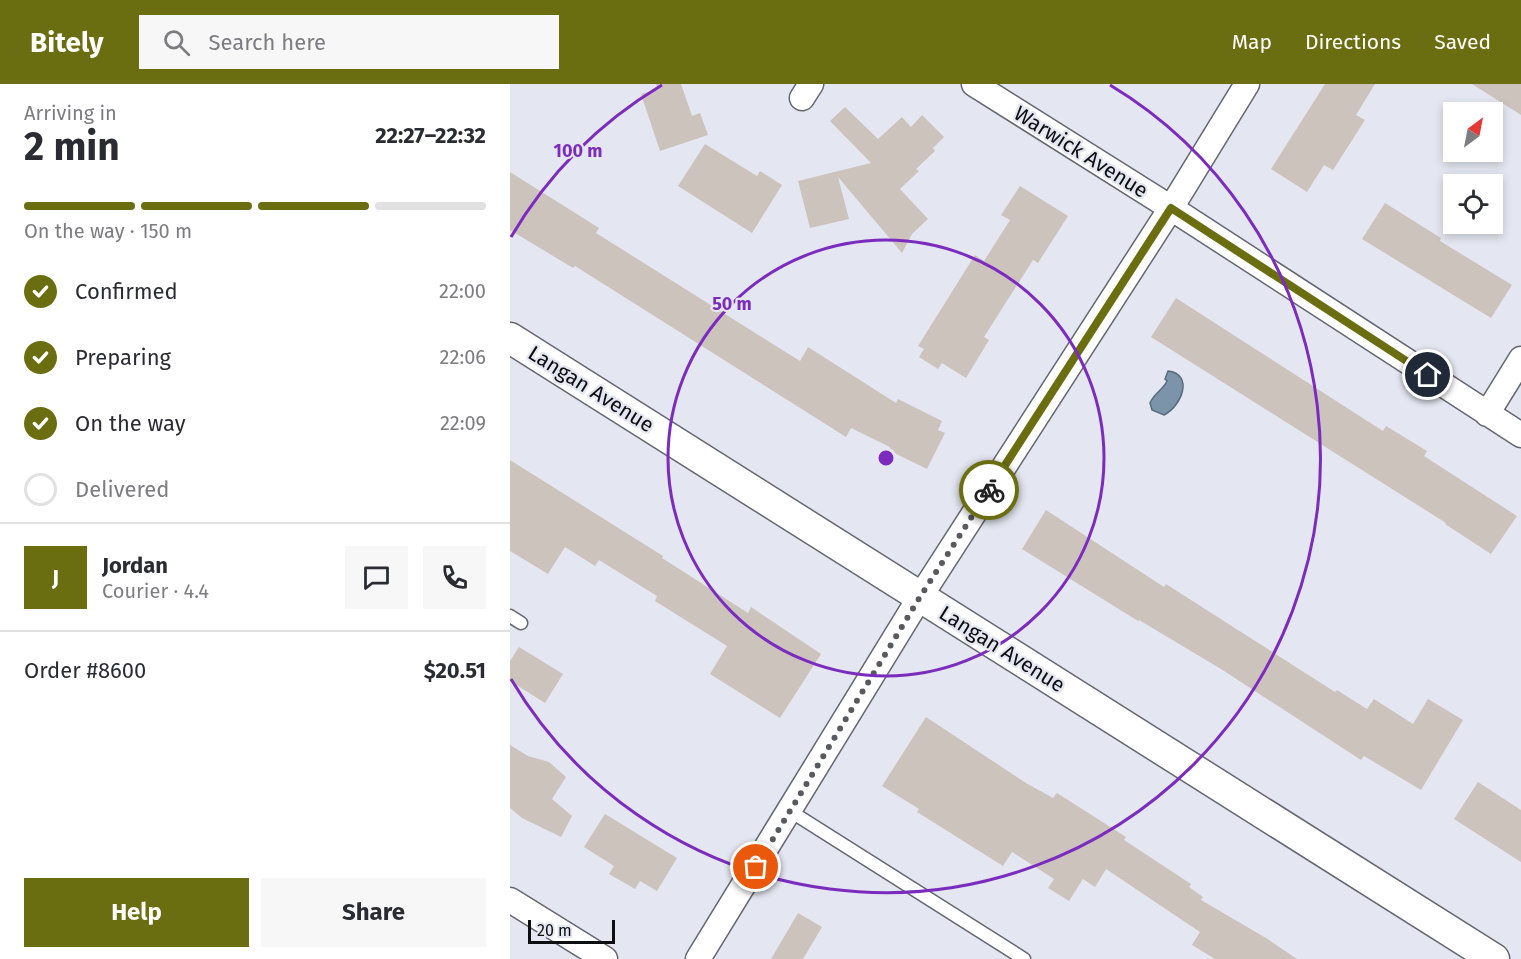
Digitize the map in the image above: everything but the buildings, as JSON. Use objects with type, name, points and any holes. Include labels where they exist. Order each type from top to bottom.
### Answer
[{"type":"street","name":"Warwick Avenue","points":[[974,84],[1171,208],[1521,435]]},
{"type":"street","points":[[698,959],[920,597],[1171,208],[1247,84]]},
{"type":"street","name":"Langan Avenue","points":[[510,338],[1494,959]]},
{"type":"street","points":[[1487,414],[1521,359]]},
{"type":"street","points":[[510,900],[605,959]]},
{"type":"lane","points":[[790,811],[1024,959]]},
{"type":"water","points":[[1168,371],[1176,373],[1183,384],[1176,405],[1164,415],[1152,410],[1150,403],[1167,381],[1165,379]]},
{"type":"way so far","points":[[756,867],[920,597],[989,490]]},
{"type":"route","points":[[989,490],[1171,208],[1428,375]]}]
